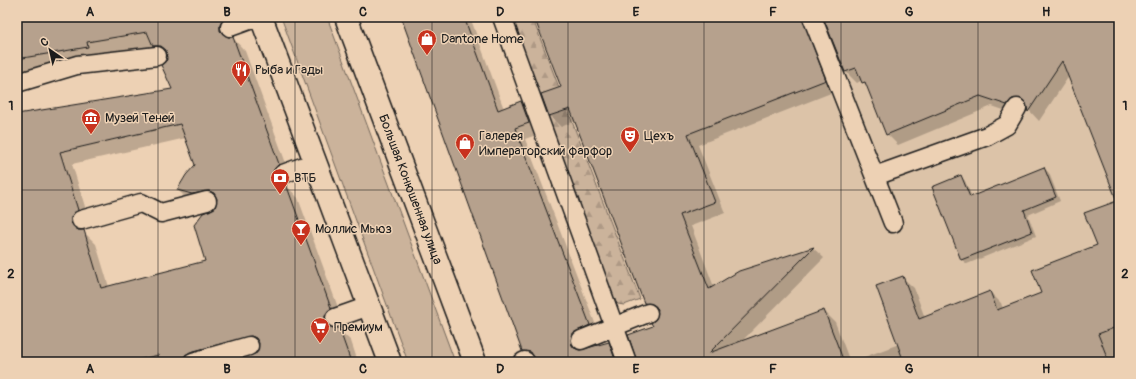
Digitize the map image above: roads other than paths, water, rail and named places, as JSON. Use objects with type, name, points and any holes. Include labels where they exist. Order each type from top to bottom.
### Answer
[{"type":"main road","points":[[261,17],[390,362]]},
{"type":"main road","name":"Большая Конюшенная улица","points":[[346,17],[475,362]]},
{"type":"lane","points":[[230,28],[258,17]]},
{"type":"lane","points":[[502,17],[627,362]]},
{"type":"lane","points":[[812,17],[893,223]]},
{"type":"lane","points":[[17,83],[77,65],[157,56]]},
{"type":"lane","points":[[875,176],[987,136],[1007,125],[1017,108]]},
{"type":"lane","points":[[283,174],[315,162]]},
{"type":"lane","points":[[81,220],[141,203],[161,213],[207,201]]},
{"type":"lane","points":[[335,318],[369,306]]},
{"type":"lane","points":[[582,340],[648,313]]},
{"type":"lane","points":[[193,362],[249,346]]},
{"type":"place","name":"Dantone Home","points":[[427,56]]},
{"type":"place","name":"Рыба и Гады","points":[[241,87]]},
{"type":"place","name":"Музей Теней","points":[[91,135]]},
{"type":"place","name":"Цехъ","points":[[630,153]]},
{"type":"place","name":"Галерея Императорский фарфор","points":[[465,160]]},
{"type":"place","name":"ВТБ","points":[[280,195]]},
{"type":"place","name":"Моллис Мьюз","points":[[301,246]]},
{"type":"place","name":"Премиум","points":[[320,344]]}]
